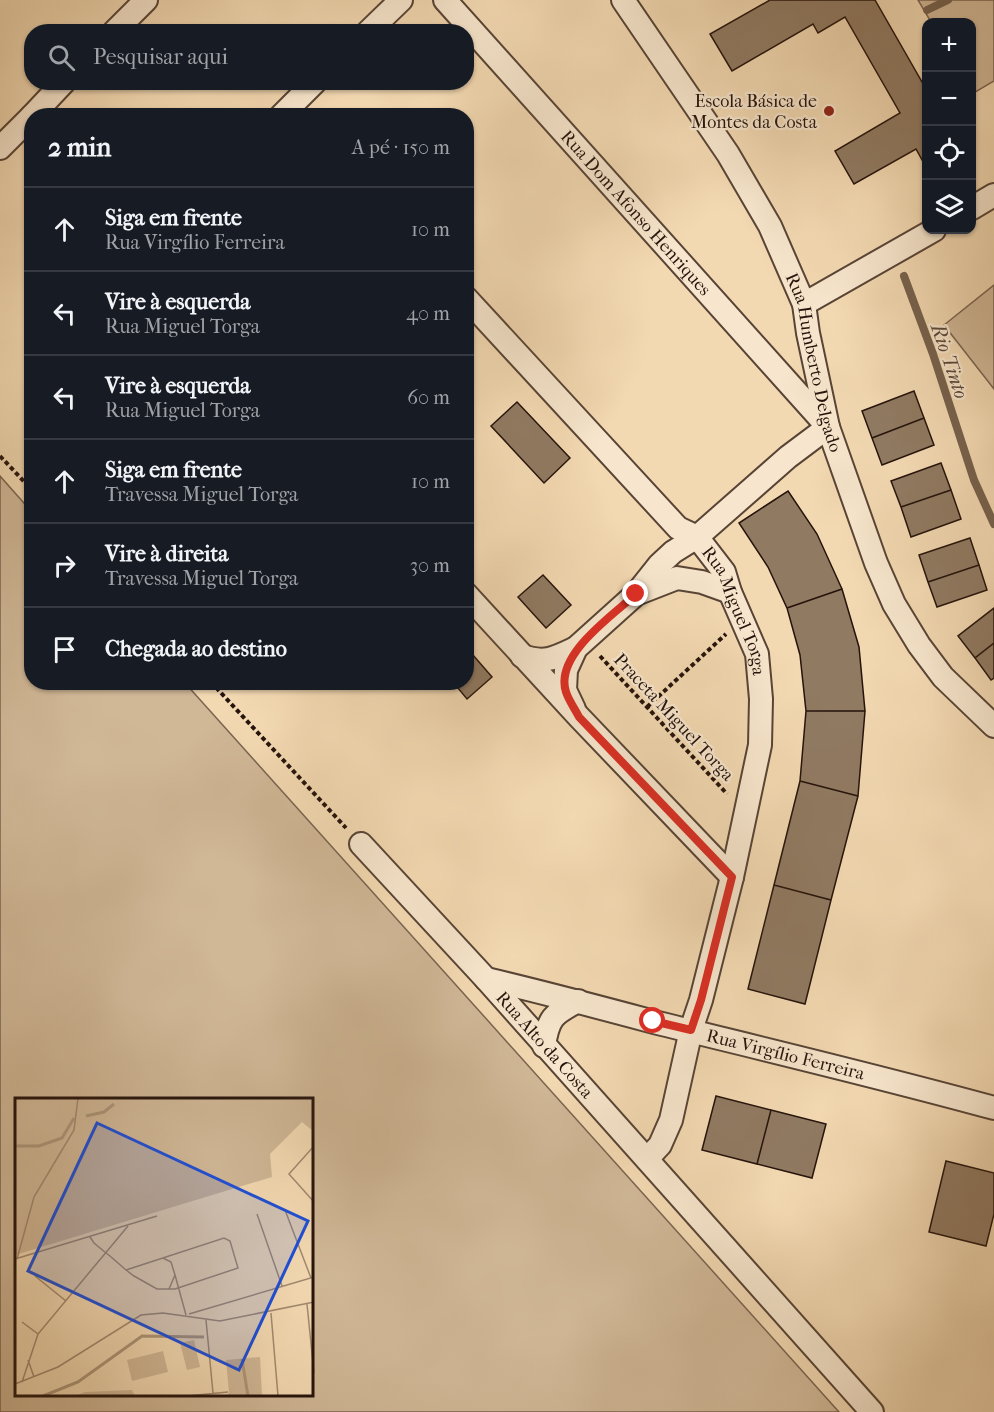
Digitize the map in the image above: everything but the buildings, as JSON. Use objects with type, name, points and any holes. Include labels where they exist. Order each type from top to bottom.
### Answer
[{"type":"street","points":[[122,24],[146,0]]},
{"type":"street","points":[[376,24],[401,0]]},
{"type":"street","name":"Rua Dom Afonso Henriques","points":[[445,0],[467,24]]},
{"type":"street","name":"Rua Humberto Delgado","points":[[623,0],[728,154],[770,226],[804,304],[828,427],[861,522],[894,604],[919,645],[943,677],[994,726]]},
{"type":"street","name":"Rua Dom Afonso Henriques","points":[[474,32],[828,427]]},
{"type":"street","points":[[40,108],[56,90]]},
{"type":"street","points":[[289,108],[307,90]]},
{"type":"street","points":[[0,148],[24,124]]},
{"type":"street","points":[[976,206],[994,195]]},
{"type":"street","points":[[804,304],[927,234]]},
{"type":"street","name":"Rua Miguel Torga","points":[[474,307],[678,528],[697,537],[724,572],[730,592],[757,654],[761,699],[760,745],[732,877],[701,1000],[691,1030],[671,1120],[660,1145],[647,1159]]},
{"type":"street","points":[[579,717],[565,690],[566,670],[587,651],[659,565],[673,552],[697,537],[788,457],[828,427]]},
{"type":"street","points":[[636,594],[677,578],[702,582],[730,592]]},
{"type":"street","points":[[474,603],[732,877]]},
{"type":"street","points":[[522,656],[541,661],[587,651]]},
{"type":"street","name":"Rua Alto da Costa","points":[[361,844],[486,980],[872,1412]]},
{"type":"street","name":"Rua Virgílio Ferreira","points":[[486,980],[578,1000],[994,1108]]},
{"type":"street","points":[[544,1046],[547,1027],[560,1010],[578,1000]]},
{"type":"path","points":[[0,456],[24,482]]},
{"type":"path","points":[[647,707],[730,630]]},
{"type":"path","name":"Praceta Miguel Torga","points":[[587,651],[647,707],[732,798]]},
{"type":"path","points":[[217,690],[361,844]]},
{"type":"shaded area","points":[[918,0],[994,0],[994,81],[976,92],[976,18],[929,18]]},
{"type":"shaded area","points":[[994,285],[994,389],[944,325]]},
{"type":"shaded area","points":[[0,476],[24,503],[24,690],[191,690],[839,1412],[0,1412]]},
{"type":"waterway","name":"Rio Tinto","points":[[927,10],[948,0]]},
{"type":"waterway","name":"Rio Tinto","points":[[904,276],[933,354],[974,480],[994,524]]},
{"type":"place","name":"Escola Básica de Montes da Costa","points":[[829,111]]},
{"type":"route","points":[[636,594],[576,648],[566,670],[565,690],[579,717],[732,877],[701,1000],[691,1030],[653,1021]]}]
